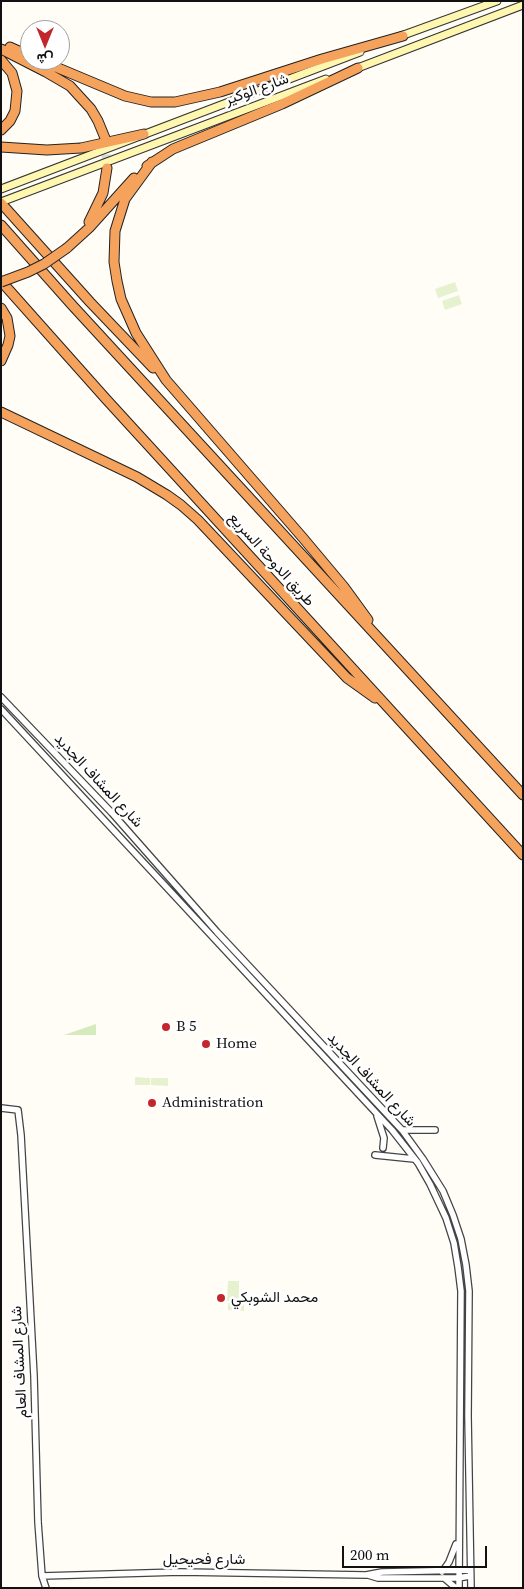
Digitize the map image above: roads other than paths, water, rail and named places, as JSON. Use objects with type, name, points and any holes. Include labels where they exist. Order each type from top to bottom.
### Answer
[{"type":"highway","points":[[63,70],[125,96],[151,102],[175,102],[220,92],[322,58],[403,36]]},
{"type":"highway","points":[[1,44],[20,52]]},
{"type":"highway","points":[[1,49],[53,75],[70,86],[91,109],[105,138]]},
{"type":"highway","points":[[1,60],[12,73],[17,91],[15,111],[10,121],[1,130]]},
{"type":"highway","points":[[1,281],[28,272],[44,264],[67,248],[98,219],[129,183],[152,162],[173,149],[282,104],[358,68]]},
{"type":"highway","points":[[1,147],[48,150],[81,148],[144,134]]},
{"type":"highway","points":[[152,162],[132,188],[121,208],[115,231],[114,262],[121,299],[129,319],[141,343],[166,380]]},
{"type":"highway","points":[[79,236],[100,203],[106,184],[107,168]]},
{"type":"highway","points":[[1,202],[97,309],[166,380],[338,580],[364,613],[380,638]]},
{"type":"highway","name":"طريق الدوحة السريع","points":[[1,225],[91,326],[523,795]]},
{"type":"highway","name":"طريق الدوحة السريع","points":[[1,281],[112,406],[523,855]]},
{"type":"highway","points":[[1,308],[7,318],[10,336],[1,360]]},
{"type":"highway","points":[[1,412],[137,478],[181,505],[198,520],[347,678],[357,687],[384,703]]},
{"type":"main road","name":"شارع الوكير","points":[[1,190],[497,1]]},
{"type":"main road","name":"شارع الوكير","points":[[1,202],[523,5]]},
{"type":"street","name":"شارع المشاف الجديد","points":[[1,697],[112,813],[224,939],[402,1130],[443,1191],[453,1215],[462,1246],[467,1271],[469,1297],[468,1405],[471,1588]]},
{"type":"street","name":"شارع المشاف الجديد","points":[[1,709],[377,1114],[414,1159],[441,1206],[456,1254],[460,1291],[457,1588]]},
{"type":"street","name":"شارع المشاف العام","points":[[1,1108],[18,1110],[21,1135],[42,1576],[46,1588]]},
{"type":"street","points":[[377,1114],[384,1138],[383,1148]]},
{"type":"street","points":[[402,1130],[435,1130]]},
{"type":"street","points":[[375,1155],[414,1159]]},
{"type":"street","points":[[460,1367],[462,1400],[468,1405]]},
{"type":"street","points":[[457,1588],[443,1575],[458,1540]]},
{"type":"street","name":"شارع فحيحيل","points":[[42,1576],[180,1572],[366,1575],[382,1572],[443,1575],[470,1573]]},
{"type":"tunnel","points":[[105,141],[107,168]]},
{"type":"place","name":"B 5","points":[[166,1027]]},
{"type":"place","name":"Home","points":[[206,1044]]},
{"type":"place","name":"Administration","points":[[152,1103]]},
{"type":"place","name":"محمد الشوبكي","points":[[221,1298]]}]
